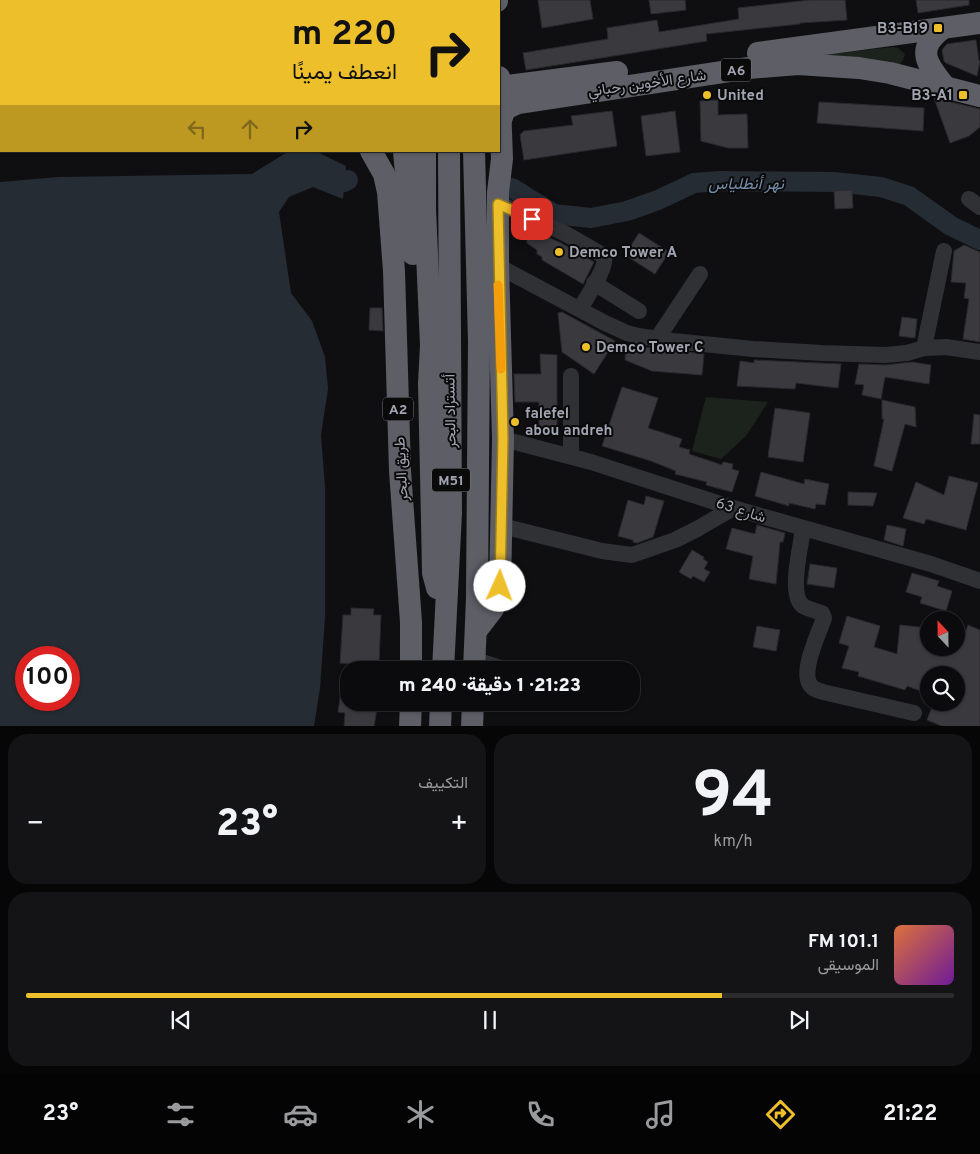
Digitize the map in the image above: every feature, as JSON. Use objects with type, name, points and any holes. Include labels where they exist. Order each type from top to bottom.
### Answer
[{"type":"highway","name":"شارع الأخوين رحباني","points":[[500,87],[980,23]]},
{"type":"highway","points":[[942,28],[928,42],[926,52],[932,71],[946,88]]},
{"type":"highway","points":[[884,36],[905,44],[912,53],[908,67],[901,72],[890,73]]},
{"type":"highway","name":"شارع الأخوين رحباني","points":[[501,120],[505,109],[518,102],[757,67],[815,64],[890,73],[980,96]]},
{"type":"highway","points":[[498,198],[502,159],[500,104]]},
{"type":"highway","name":"طريق البحر","points":[[372,152],[384,174],[388,192],[394,271],[400,471],[410,613],[411,661]]},
{"type":"highway","points":[[404,152],[413,267],[417,292],[440,343]]},
{"type":"highway","points":[[400,471],[406,468],[409,459],[417,423],[440,343],[425,209],[426,152]]},
{"type":"highway","points":[[425,209],[432,152]]},
{"type":"highway","name":"أتستراد البحر","points":[[443,661],[451,512],[440,343],[449,152]]},
{"type":"highway","name":"أتستراد البحر","points":[[474,152],[479,341],[475,661]]},
{"type":"highway","points":[[476,631],[493,609],[498,592],[502,526],[503,439],[498,198],[495,152]]},
{"type":"highway","points":[[429,383],[434,573],[445,618]]},
{"type":"highway","points":[[410,726],[411,711]]},
{"type":"highway","points":[[440,726],[441,711]]},
{"type":"highway","points":[[472,726],[473,711]]},
{"type":"street","points":[[498,198],[566,234],[605,258],[605,262],[580,309]]},
{"type":"street","points":[[924,348],[944,251]]},
{"type":"street","points":[[498,266],[627,333],[657,339],[744,348],[822,353],[885,355],[907,353],[924,348],[946,347],[980,352]]},
{"type":"street","points":[[657,339],[700,274]]},
{"type":"street","points":[[594,284],[639,311]]},
{"type":"street","points":[[571,376],[571,456]]},
{"type":"street","name":"شارع 63","points":[[503,439],[571,456],[733,508],[931,564],[980,581]]},
{"type":"street","points":[[502,526],[602,551],[632,555],[675,540],[733,508]]},
{"type":"street","points":[[803,529],[795,588],[796,593],[803,606],[822,613],[824,618],[807,666],[808,680],[812,688],[914,713]]},
{"type":"shaded area","points":[[898,48],[905,54],[899,65],[820,55]]},
{"type":"shaded area","points":[[287,152],[317,152],[346,166],[343,199],[313,187],[289,197],[279,212],[291,293],[312,321],[325,357],[328,389],[321,435],[325,487],[325,617],[320,688],[314,726],[0,726],[0,182],[59,177],[252,174]]},
{"type":"shaded area","points":[[706,397],[768,402],[746,436],[721,459],[692,451]]},
{"type":"building","points":[[538,0],[590,0],[593,19],[542,28]]},
{"type":"building","points":[[649,0],[685,0],[686,10],[651,14]]},
{"type":"building","points":[[810,0],[845,0],[847,20],[800,23],[706,34],[707,41],[526,70],[523,53],[608,39],[607,28],[657,20],[659,32],[739,19],[738,8]]},
{"type":"building","points":[[916,0],[969,0],[969,5],[918,13]]},
{"type":"building","points":[[976,40],[980,61],[977,76],[944,61],[942,50],[947,44]]},
{"type":"building","points":[[934,98],[980,109],[980,127],[969,136],[950,143]]},
{"type":"building","points":[[718,100],[718,115],[747,114],[748,148],[728,148],[701,141],[700,101]]},
{"type":"building","points":[[819,102],[924,108],[923,131],[817,123]]},
{"type":"building","points":[[612,111],[617,146],[524,160],[520,135],[524,131],[573,125],[571,116]]},
{"type":"building","points":[[675,111],[680,152],[646,156],[641,116]]},
{"type":"building","points":[[852,190],[853,208],[835,209],[834,191]]},
{"type":"building","name":"Demco Tower A","points":[[526,227],[561,243],[594,262],[583,284],[542,260],[542,257],[537,254],[537,250],[527,243]]},
{"type":"building","points":[[639,233],[669,252],[655,274],[625,255]]},
{"type":"building","points":[[964,245],[980,252],[980,342],[963,339],[969,299],[964,298],[966,283],[951,282],[954,251]]},
{"type":"building","points":[[370,308],[382,308],[383,331],[369,330]]},
{"type":"building","name":"Demco Tower C","points":[[562,312],[615,341],[594,374],[562,352],[558,313]]},
{"type":"building","points":[[902,317],[917,319],[915,338],[899,336]]},
{"type":"building","points":[[626,345],[704,354],[702,375],[652,371],[625,360]]},
{"type":"building","points":[[540,354],[557,355],[557,432],[539,432],[539,402],[515,402],[514,374],[541,374]]},
{"type":"building","points":[[754,360],[841,364],[838,388],[796,383],[795,389],[737,386],[740,361],[754,363]]},
{"type":"building","points":[[912,362],[931,365],[929,384],[885,377],[881,399],[862,395],[864,385],[855,384],[859,364],[886,365]]},
{"type":"building","points":[[622,387],[658,398],[648,428],[682,439],[679,447],[690,450],[689,454],[722,465],[723,462],[733,464],[732,469],[739,471],[732,492],[706,485],[707,482],[675,474],[676,471],[651,461],[602,446]]},
{"type":"building","points":[[882,400],[915,407],[916,427],[905,424],[892,471],[874,466],[884,419],[882,419]]},
{"type":"building","points":[[775,408],[810,413],[803,462],[768,457]]},
{"type":"building","points":[[974,414],[980,415],[980,444],[971,444]]},
{"type":"building","points":[[761,472],[804,484],[805,479],[829,484],[825,505],[816,504],[815,509],[789,503],[789,506],[755,496]]},
{"type":"building","points":[[949,476],[978,483],[966,530],[926,519],[924,524],[903,518],[916,482],[944,495]]},
{"type":"building","points":[[848,492],[877,493],[873,506],[848,505]]},
{"type":"building","points":[[646,496],[664,501],[653,537],[637,543],[618,536],[628,500],[644,505]]},
{"type":"building","points":[[757,525],[785,533],[783,542],[780,542],[776,584],[749,579],[753,556],[726,549],[732,528],[755,534]]},
{"type":"building","points":[[887,525],[906,529],[903,546],[884,540]]},
{"type":"building","points":[[692,550],[704,557],[703,559],[708,562],[704,569],[710,572],[704,582],[693,576],[691,579],[679,572]]},
{"type":"building","points":[[810,564],[837,568],[834,588],[807,584]]},
{"type":"building","points":[[912,573],[939,581],[937,586],[952,591],[946,611],[920,603],[922,597],[906,592]]},
{"type":"building","points":[[351,608],[374,609],[373,615],[381,615],[379,661],[340,661],[343,615],[351,615]]},
{"type":"building","points":[[847,616],[880,626],[874,647],[897,654],[900,625],[920,627],[920,656],[965,656],[965,634],[968,625],[980,630],[980,726],[942,726],[927,720],[930,711],[965,711],[965,666],[920,666],[920,691],[907,686],[905,690],[858,676],[859,672],[842,668],[849,646],[839,643]]},
{"type":"building","points":[[757,626],[780,630],[776,651],[753,647]]},
{"type":"building","points":[[340,698],[340,711],[377,711],[374,726],[344,726],[345,713],[338,712]]},
{"type":"waterway","name":"نهر أنطلياس","points":[[344,182],[348,180]]},
{"type":"waterway","name":"نهر أنطلياس","points":[[512,188],[554,214],[591,218],[627,211],[658,200],[694,183],[720,181],[834,182],[881,187],[909,196],[951,226],[980,240]]},
{"type":"slow traffic","points":[[498,285],[501,369]]},
{"type":"place","name":"B3-B19","points":[[938,28]]},
{"type":"place","name":"United","points":[[707,95]]},
{"type":"place","name":"B3-A1","points":[[963,95]]},
{"type":"place","name":"Demco Tower A","points":[[559,252]]},
{"type":"place","name":"Demco Tower C","points":[[586,347]]},
{"type":"place","name":"falefel abou andreh","points":[[515,422]]},
{"type":"route","points":[[500,586],[503,439],[498,204],[532,219]]}]
